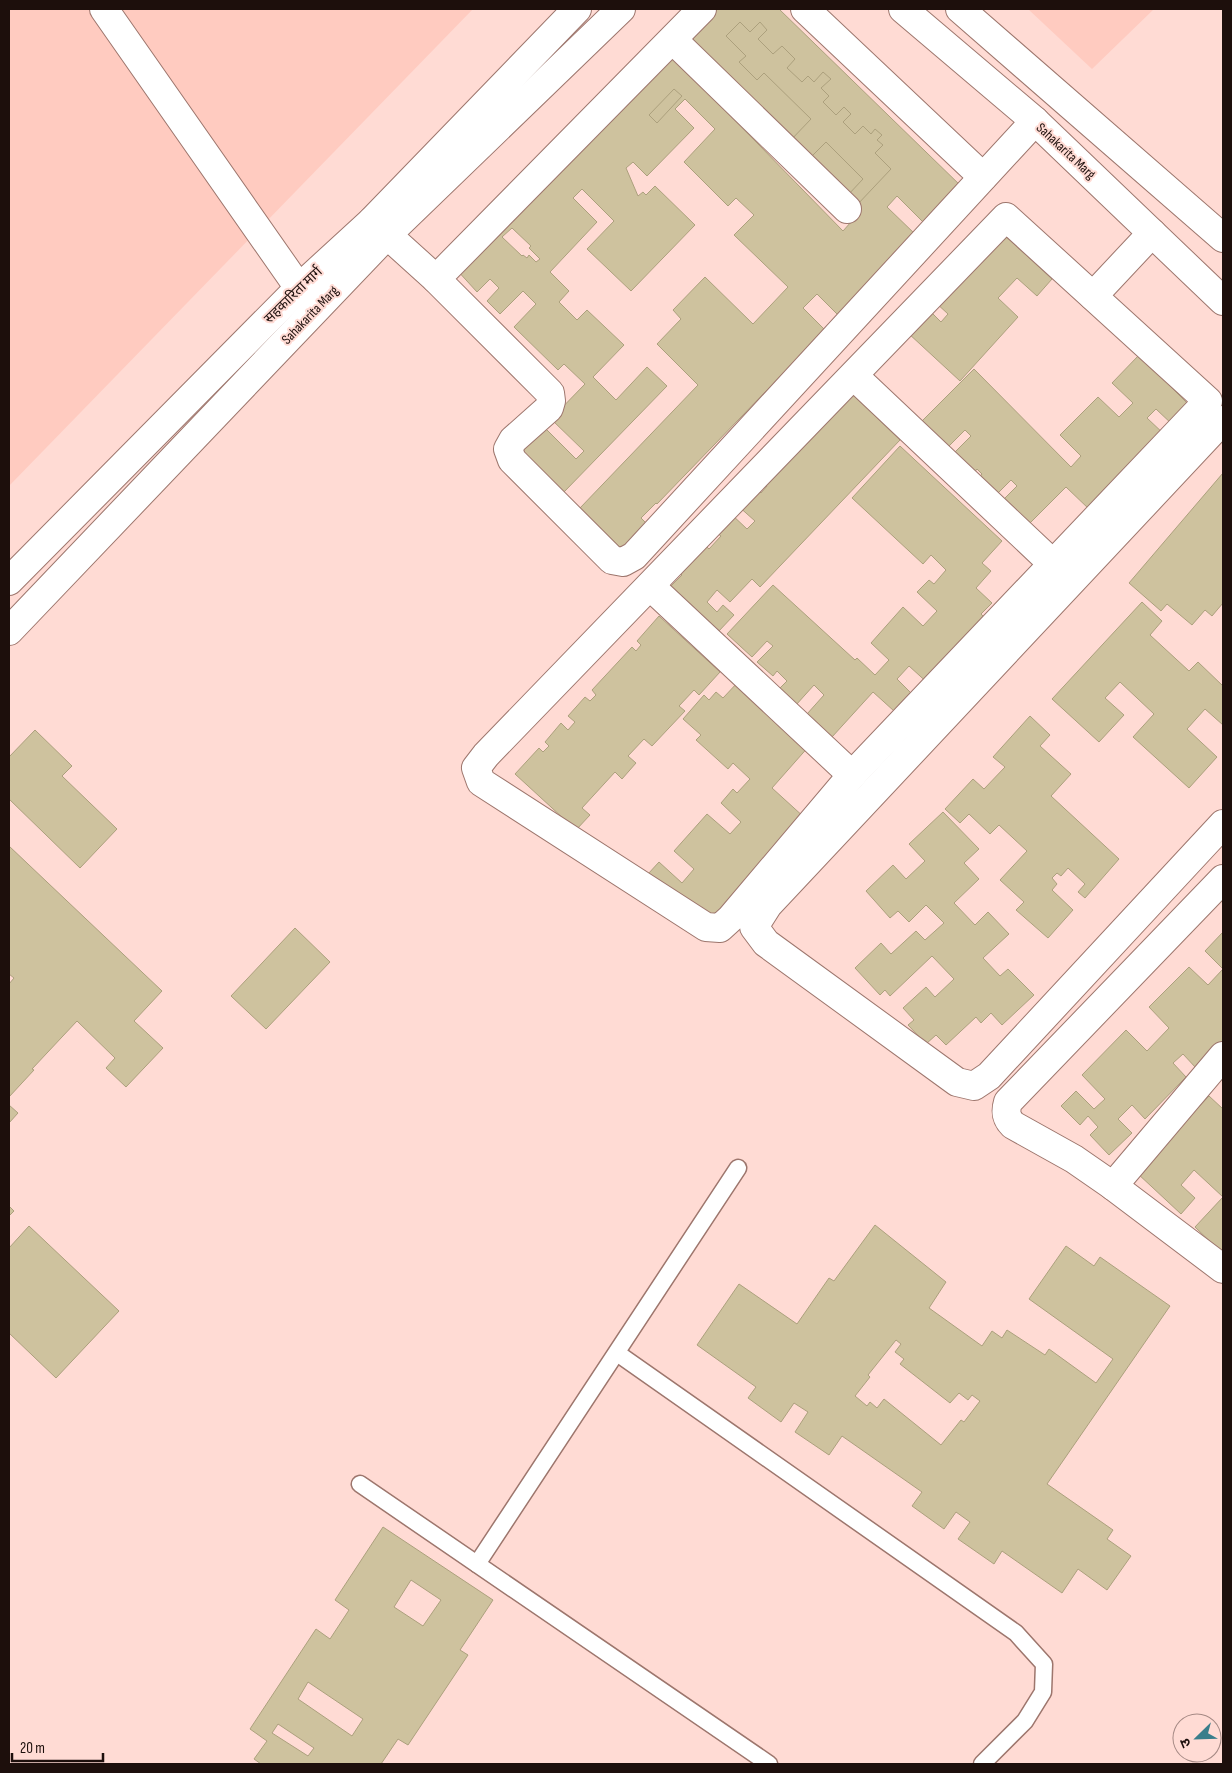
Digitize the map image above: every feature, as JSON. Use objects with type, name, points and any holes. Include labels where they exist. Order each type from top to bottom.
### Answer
[{"type":"street","points":[[104,9],[299,288]]},
{"type":"street","name":"सहकारिता मार्ग","points":[[9,581],[299,288],[379,228],[577,9]]},
{"type":"street","name":"Sahakarita Marg","points":[[9,631],[379,228],[621,9]]},
{"type":"street","points":[[436,278],[702,9]]},
{"type":"street","points":[[805,9],[983,177]]},
{"type":"street","name":"Sahakarita Marg","points":[[903,9],[1035,122],[1223,301]]},
{"type":"street","points":[[960,9],[1223,238]]},
{"type":"street","points":[[673,40],[847,209]]},
{"type":"street","points":[[379,228],[436,278],[550,393],[551,401],[549,408],[513,440],[508,449],[512,460],[612,560],[624,562],[634,556],[1035,122]]},
{"type":"street","points":[[1006,217],[1092,296],[1208,401],[852,775],[731,918],[720,928],[706,927],[481,782],[476,768],[486,755],[1006,217]]},
{"type":"street","points":[[1092,296],[1152,233]]},
{"type":"street","points":[[854,376],[1053,564]]},
{"type":"street","points":[[1223,420],[768,905],[754,927],[766,943],[957,1082],[974,1086],[989,1076],[1223,824]]},
{"type":"street","points":[[650,586],[852,775]]},
{"type":"street","points":[[1223,879],[1008,1102],[1005,1109],[1008,1120],[1013,1125],[1074,1159],[1223,1269]]},
{"type":"street","points":[[1113,1186],[1223,1056]]},
{"type":"lane","points":[[477,1564],[738,1168]]},
{"type":"lane","points":[[617,1353],[1008,1627],[1022,1639],[1044,1664],[1043,1692],[1026,1721],[982,1764]]},
{"type":"lane","points":[[360,1484],[769,1764]]},
{"type":"shaded area","points":[[9,9],[473,9],[9,486]]},
{"type":"shaded area","points":[[1028,9],[1154,9],[1092,69]]},
{"type":"building","points":[[715,9],[779,9],[963,188],[926,225],[897,196],[887,207],[916,235],[839,316],[817,294],[803,308],[825,330],[657,504],[641,518],[649,526],[624,551],[580,508],[698,385],[657,344],[681,319],[673,310],[705,277],[753,324],[788,287],[734,235],[754,215],[736,198],[728,206],[684,162],[715,129],[685,99],[675,109],[694,128],[647,176],[633,162],[626,168],[638,196],[643,192],[646,195],[655,186],[695,225],[631,291],[587,249],[614,221],[582,189],[573,198],[597,222],[550,272],[569,291],[559,302],[577,320],[587,310],[624,345],[593,377],[616,400],[647,367],[667,386],[564,492],[521,450],[543,426],[576,459],[584,451],[551,419],[585,384],[564,364],[558,370],[514,327],[536,304],[523,291],[500,314],[487,301],[499,288],[490,279],[477,292],[456,269],[673,57],[843,231],[859,213],[686,41]],"holes":[[[512,228],[531,246],[529,248],[540,259],[536,262],[529,255],[527,258],[522,256],[502,237]]]},
{"type":"building","points":[[740,22],[750,32],[760,22],[767,30],[758,39],[773,54],[782,46],[795,59],[787,68],[802,82],[808,76],[814,82],[823,72],[831,79],[821,88],[829,96],[823,102],[836,115],[844,107],[851,114],[843,122],[855,134],[863,126],[871,134],[875,129],[882,135],[877,140],[883,145],[875,153],[891,169],[856,206],[847,196],[863,179],[826,142],[808,160],[789,142],[811,119],[764,73],[757,80],[739,62],[746,56],[726,36]]},
{"type":"building","points":[[674,89],[682,96],[657,123],[649,115]]},
{"type":"building","points":[[1000,231],[1052,279],[1037,296],[1017,278],[998,298],[1018,317],[960,381],[908,333],[929,310],[941,322],[948,314],[935,302]]},
{"type":"building","points":[[1139,355],[1192,408],[1174,426],[1156,409],[1147,418],[1165,435],[1090,510],[1066,487],[1025,528],[1000,503],[1017,486],[1011,480],[994,497],[977,480],[982,474],[977,469],[972,475],[952,455],[971,436],[965,430],[946,449],[920,423],[974,369],[1071,467],[1081,456],[1060,435],[1098,397],[1119,417],[1133,403],[1112,383]]},
{"type":"building","points":[[847,389],[900,440],[760,587],[752,579],[730,602],[717,590],[707,602],[717,612],[723,605],[734,615],[718,632],[671,586],[682,575],[675,568],[701,541],[709,549],[721,536],[713,530],[730,513],[747,529],[755,521],[737,505],[755,487],[761,493],[767,486],[760,480]]},
{"type":"building","points":[[900,446],[1002,541],[982,563],[991,571],[976,588],[992,603],[981,614],[990,623],[931,686],[909,666],[897,679],[911,693],[894,711],[873,692],[832,737],[807,714],[824,695],[814,685],[796,705],[780,688],[787,681],[777,671],[773,676],[757,662],[773,646],[767,641],[752,657],[727,634],[773,585],[855,660],[857,658],[875,675],[889,660],[871,643],[903,607],[923,626],[937,611],[917,592],[929,580],[934,584],[946,570],[931,555],[923,564],[852,498]]},
{"type":"building","points":[[1223,473],[1223,603],[1212,616],[1205,610],[1192,625],[1167,604],[1161,611],[1129,583]]},
{"type":"building","points":[[1142,602],[1162,621],[1150,635],[1189,671],[1198,662],[1223,686],[1223,725],[1205,709],[1187,729],[1217,757],[1189,788],[1133,737],[1154,714],[1120,682],[1105,698],[1124,715],[1099,742],[1052,699]]},
{"type":"building","points":[[659,616],[720,672],[699,695],[694,690],[679,706],[685,711],[652,746],[644,739],[628,756],[636,763],[622,779],[615,772],[582,808],[590,815],[576,830],[515,774],[539,748],[543,752],[549,746],[545,742],[561,723],[568,730],[575,722],[568,716],[585,697],[590,701],[596,695],[592,690],[632,647],[636,651],[641,645],[637,641]]},
{"type":"building","points":[[739,681],[810,745],[772,788],[805,818],[711,922],[648,874],[659,862],[682,883],[694,869],[674,851],[707,814],[730,834],[741,822],[721,803],[733,789],[737,793],[750,779],[733,763],[728,769],[696,740],[701,735],[683,719],[704,695],[709,700],[716,692],[723,698]]},
{"type":"building","points":[[1030,716],[1050,735],[1040,746],[1071,774],[1051,796],[1119,859],[1085,898],[1078,892],[1085,884],[1068,868],[1061,876],[1057,873],[1052,878],[1057,884],[1052,890],[1073,910],[1048,938],[1016,910],[1024,902],[1000,880],[1027,851],[999,825],[990,834],[969,814],[960,823],[945,809],[973,779],[984,789],[1005,767],[993,757]]},
{"type":"building","points":[[35,730],[72,766],[62,776],[117,829],[80,868],[9,799],[9,757]]},
{"type":"building","points":[[943,812],[979,849],[964,863],[979,879],[954,903],[975,925],[988,912],[1009,934],[983,958],[1000,976],[1008,969],[1034,995],[1002,1025],[991,1013],[981,1023],[976,1017],[946,1045],[936,1035],[926,1044],[908,1025],[914,1020],[903,1008],[926,987],[935,997],[954,979],[932,956],[890,996],[885,990],[880,995],[855,968],[881,943],[891,954],[916,931],[925,940],[944,923],[926,905],[909,922],[898,911],[890,918],[866,891],[893,865],[906,879],[925,861],[909,844]]},
{"type":"building","points":[[9,846],[162,991],[134,1021],[163,1048],[126,1087],[106,1068],[115,1058],[77,1021],[32,1069],[34,1070],[9,1097],[9,984],[14,978],[9,974]]},
{"type":"building","points":[[295,928],[330,962],[266,1029],[231,996]]},
{"type":"building","points":[[1223,932],[1223,969],[1205,951]]},
{"type":"building","points":[[1189,967],[1208,985],[1223,969],[1223,1040],[1196,1068],[1183,1054],[1173,1063],[1186,1077],[1145,1119],[1132,1105],[1118,1119],[1132,1133],[1109,1155],[1090,1135],[1098,1127],[1088,1116],[1080,1125],[1061,1106],[1076,1091],[1094,1109],[1105,1099],[1082,1075],[1126,1030],[1147,1051],[1169,1028],[1149,1007]]},
{"type":"building","points":[[1209,1096],[1223,1109],[1223,1197],[1194,1170],[1181,1185],[1195,1198],[1181,1214],[1137,1173]]},
{"type":"building","points":[[9,1105],[18,1113],[9,1123]]},
{"type":"building","points":[[1223,1197],[1223,1254],[1195,1227]]},
{"type":"building","points":[[9,1206],[14,1211],[9,1216]]},
{"type":"building","points":[[875,1225],[946,1282],[929,1308],[982,1346],[992,1331],[1002,1338],[1007,1330],[1045,1355],[1049,1349],[1096,1383],[1113,1359],[1029,1299],[1066,1246],[1094,1266],[1100,1257],[1170,1306],[1047,1484],[1113,1530],[1107,1539],[1131,1556],[1107,1590],[1078,1569],[1062,1593],[1002,1551],[994,1564],[958,1539],[970,1522],[956,1512],[944,1529],[912,1506],[922,1492],[842,1436],[829,1455],[795,1432],[808,1412],[794,1403],[781,1422],[748,1398],[756,1387],[697,1345],[739,1284],[797,1324],[829,1278],[834,1281]],"holes":[[[896,1340],[901,1344],[895,1352],[904,1359],[900,1364],[950,1403],[959,1393],[968,1400],[972,1395],[980,1401],[964,1422],[961,1420],[941,1445],[884,1399],[877,1408],[870,1402],[867,1406],[855,1396],[870,1377],[868,1375]]]},
{"type":"building","points":[[29,1226],[119,1311],[56,1378],[9,1333],[9,1248]]},
{"type":"building","points":[[383,1527],[493,1600],[460,1650],[468,1655],[408,1745],[398,1739],[381,1764],[261,1764],[254,1759],[267,1741],[250,1729],[316,1629],[330,1639],[349,1610],[335,1600]],"holes":[[[411,1580],[441,1600],[423,1626],[394,1607]],[[308,1682],[363,1719],[352,1736],[298,1699]],[[278,1724],[314,1748],[308,1756],[272,1733]]]}]
